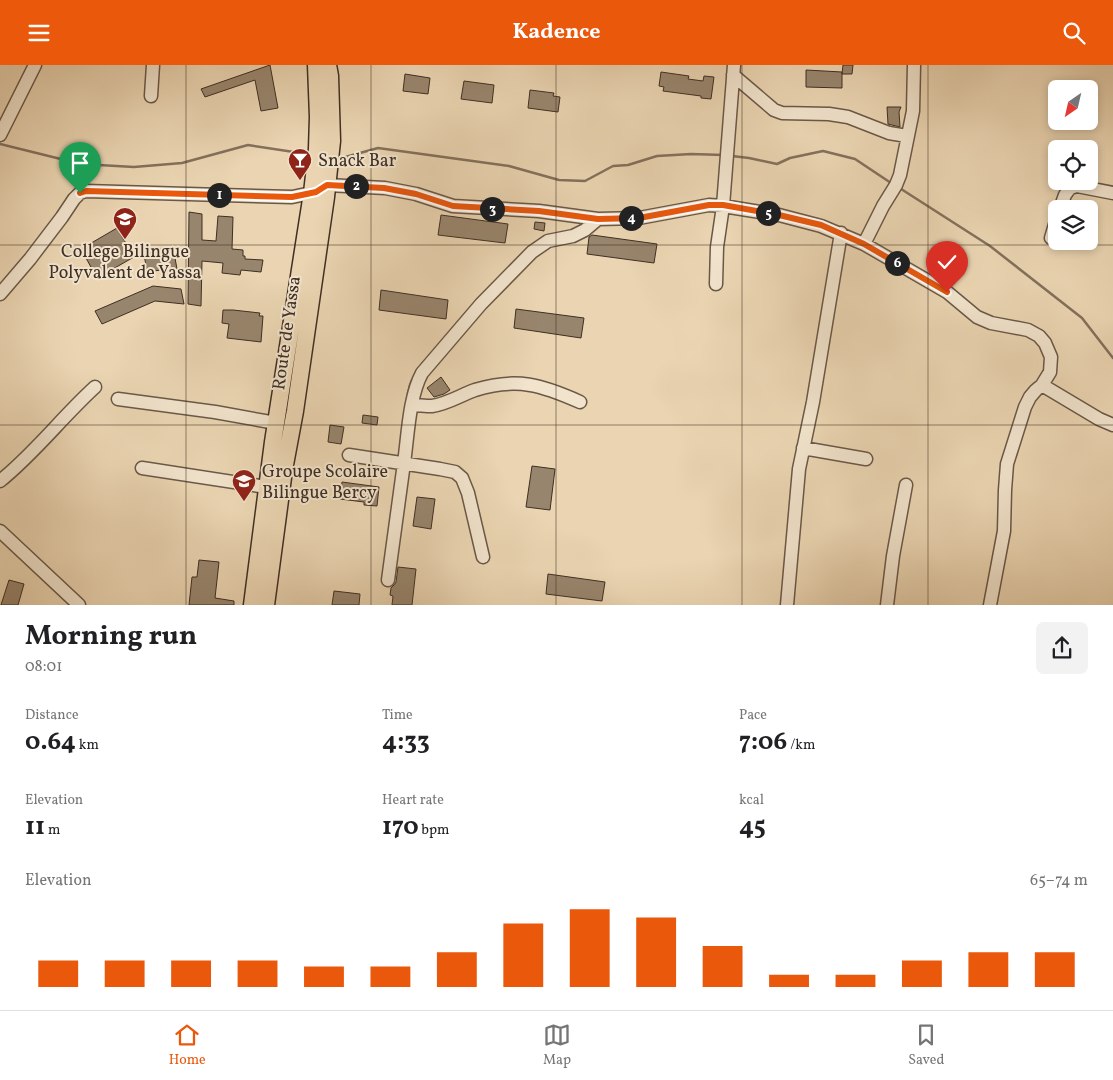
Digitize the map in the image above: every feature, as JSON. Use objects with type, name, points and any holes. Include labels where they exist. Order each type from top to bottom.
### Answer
[{"type":"main road","name":"Route de Yassa","points":[[266,605],[284,470],[276,423],[312,193],[317,149],[316,65]]},
{"type":"main road","name":"Route de Yassa","points":[[252,605],[266,487],[280,444],[295,411],[327,185],[332,141],[328,65]]},
{"type":"street","points":[[0,134],[35,65]]},
{"type":"street","points":[[150,96],[153,65]]},
{"type":"street","points":[[864,244],[900,175],[913,111],[914,65]]},
{"type":"street","points":[[733,70],[774,110],[782,113],[829,114],[848,117],[889,133],[907,136]]},
{"type":"street","points":[[716,284],[717,247],[723,205],[733,70]]},
{"type":"street","points":[[0,294],[30,259],[74,199],[80,193],[86,191],[292,197],[322,190],[327,185],[384,188],[416,194],[453,206],[539,211],[598,219],[639,218],[709,205],[723,205],[821,225],[864,244],[947,292],[977,317],[991,323],[1028,330],[1039,336],[1045,343],[1051,357],[1050,372],[1025,407],[1007,464],[1004,531],[990,605]]},
{"type":"street","points":[[1063,200],[1067,191],[1077,186],[1113,193]]},
{"type":"street","points":[[388,580],[412,405],[415,390],[422,373],[481,304],[532,251],[548,241],[573,236],[585,230],[598,219]]},
{"type":"street","points":[[787,605],[799,469],[813,402],[841,233]]},
{"type":"street","points":[[412,405],[432,405],[446,402],[476,390],[501,384],[518,383],[554,390],[580,401]]},
{"type":"street","points":[[1042,385],[1099,419],[1113,425]]},
{"type":"street","points":[[0,481],[35,450],[95,387]]},
{"type":"street","points":[[118,399],[215,412],[276,423]]},
{"type":"street","points":[[803,448],[866,459]]},
{"type":"street","points":[[349,455],[455,472],[462,478],[468,493],[483,557]]},
{"type":"street","points":[[142,468],[266,487]]},
{"type":"street","points":[[887,605],[893,556],[906,485]]},
{"type":"street","points":[[0,531],[79,605]]},
{"type":"building","points":[[270,65],[278,108],[261,111],[255,80],[205,97],[201,89]]},
{"type":"building","points":[[843,65],[853,65],[852,74],[842,74]]},
{"type":"building","points":[[806,70],[842,72],[842,88],[806,87]]},
{"type":"building","points":[[661,72],[689,76],[688,79],[703,81],[704,76],[714,77],[711,99],[663,91],[664,87],[659,86]]},
{"type":"building","points":[[405,74],[430,78],[428,94],[403,91]]},
{"type":"building","points":[[464,81],[494,85],[492,103],[461,99]]},
{"type":"building","points":[[530,90],[554,93],[553,96],[560,97],[558,112],[528,108]]},
{"type":"building","points":[[887,107],[901,107],[899,112],[900,127],[888,124]]},
{"type":"building","points":[[189,212],[202,214],[202,240],[216,241],[218,216],[233,217],[232,249],[243,250],[245,259],[263,260],[261,272],[241,270],[240,275],[222,273],[223,263],[202,261],[201,306],[188,304]]},
{"type":"building","points":[[441,215],[508,224],[505,243],[438,235]]},
{"type":"building","points":[[535,222],[545,223],[544,231],[534,229]]},
{"type":"building","points":[[117,228],[134,257],[97,278],[81,249]]},
{"type":"building","points":[[592,235],[657,244],[654,263],[587,254],[589,237]]},
{"type":"building","points":[[173,247],[177,269],[147,272],[144,254]]},
{"type":"building","points":[[153,286],[181,289],[184,304],[155,301],[102,324],[95,311]]},
{"type":"building","points":[[381,290],[448,300],[446,319],[379,310]]},
{"type":"building","points":[[516,309],[584,318],[581,338],[514,328]]},
{"type":"building","points":[[223,310],[260,313],[259,316],[263,316],[261,342],[227,338],[229,324],[222,323]]},
{"type":"building","points":[[441,377],[450,390],[434,397],[427,388]]},
{"type":"building","points":[[363,415],[378,417],[377,425],[362,423]]},
{"type":"building","points":[[330,425],[344,427],[341,444],[328,442]]},
{"type":"building","points":[[532,466],[555,469],[550,510],[526,507]]},
{"type":"building","points":[[342,482],[379,487],[377,506],[364,505],[364,502],[340,499]]},
{"type":"building","points":[[417,497],[435,499],[431,529],[413,526]]},
{"type":"building","points":[[199,560],[219,562],[215,598],[234,601],[234,605],[189,605],[192,577],[197,577]]},
{"type":"building","points":[[398,567],[416,569],[412,605],[392,605],[393,596],[390,595],[391,588],[396,582]]},
{"type":"building","points":[[548,574],[605,582],[602,601],[546,594]]},
{"type":"building","points":[[9,580],[24,584],[18,605],[1,605]]},
{"type":"building","points":[[334,591],[360,594],[359,605],[332,605]]},
{"type":"waterway","points":[[0,144],[81,164],[134,167],[182,163],[248,145],[307,154]]},
{"type":"waterway","points":[[338,159],[378,148],[509,166],[559,180],[585,181],[613,166],[628,165],[657,156],[724,155]]},
{"type":"waterway","points":[[732,156],[777,164],[790,158],[823,151],[855,159],[891,183]]},
{"type":"waterway","points":[[898,187],[990,246],[1082,318],[1113,358]]},
{"type":"waterway","points":[[408,393],[412,380]]},
{"type":"place","name":"Snack Bar","points":[[300,181]]},
{"type":"place","name":"College Bilingue Polyvalent de Yassa","points":[[125,240]]},
{"type":"place","name":"Groupe Scolaire Bilingue Bercy","points":[[244,502]]},
{"type":"route","points":[[80,193],[86,191],[292,197],[322,190],[327,185],[384,188],[416,194],[453,206],[539,211],[598,219],[639,218],[709,205],[723,205],[821,225],[864,244],[947,292]]}]
